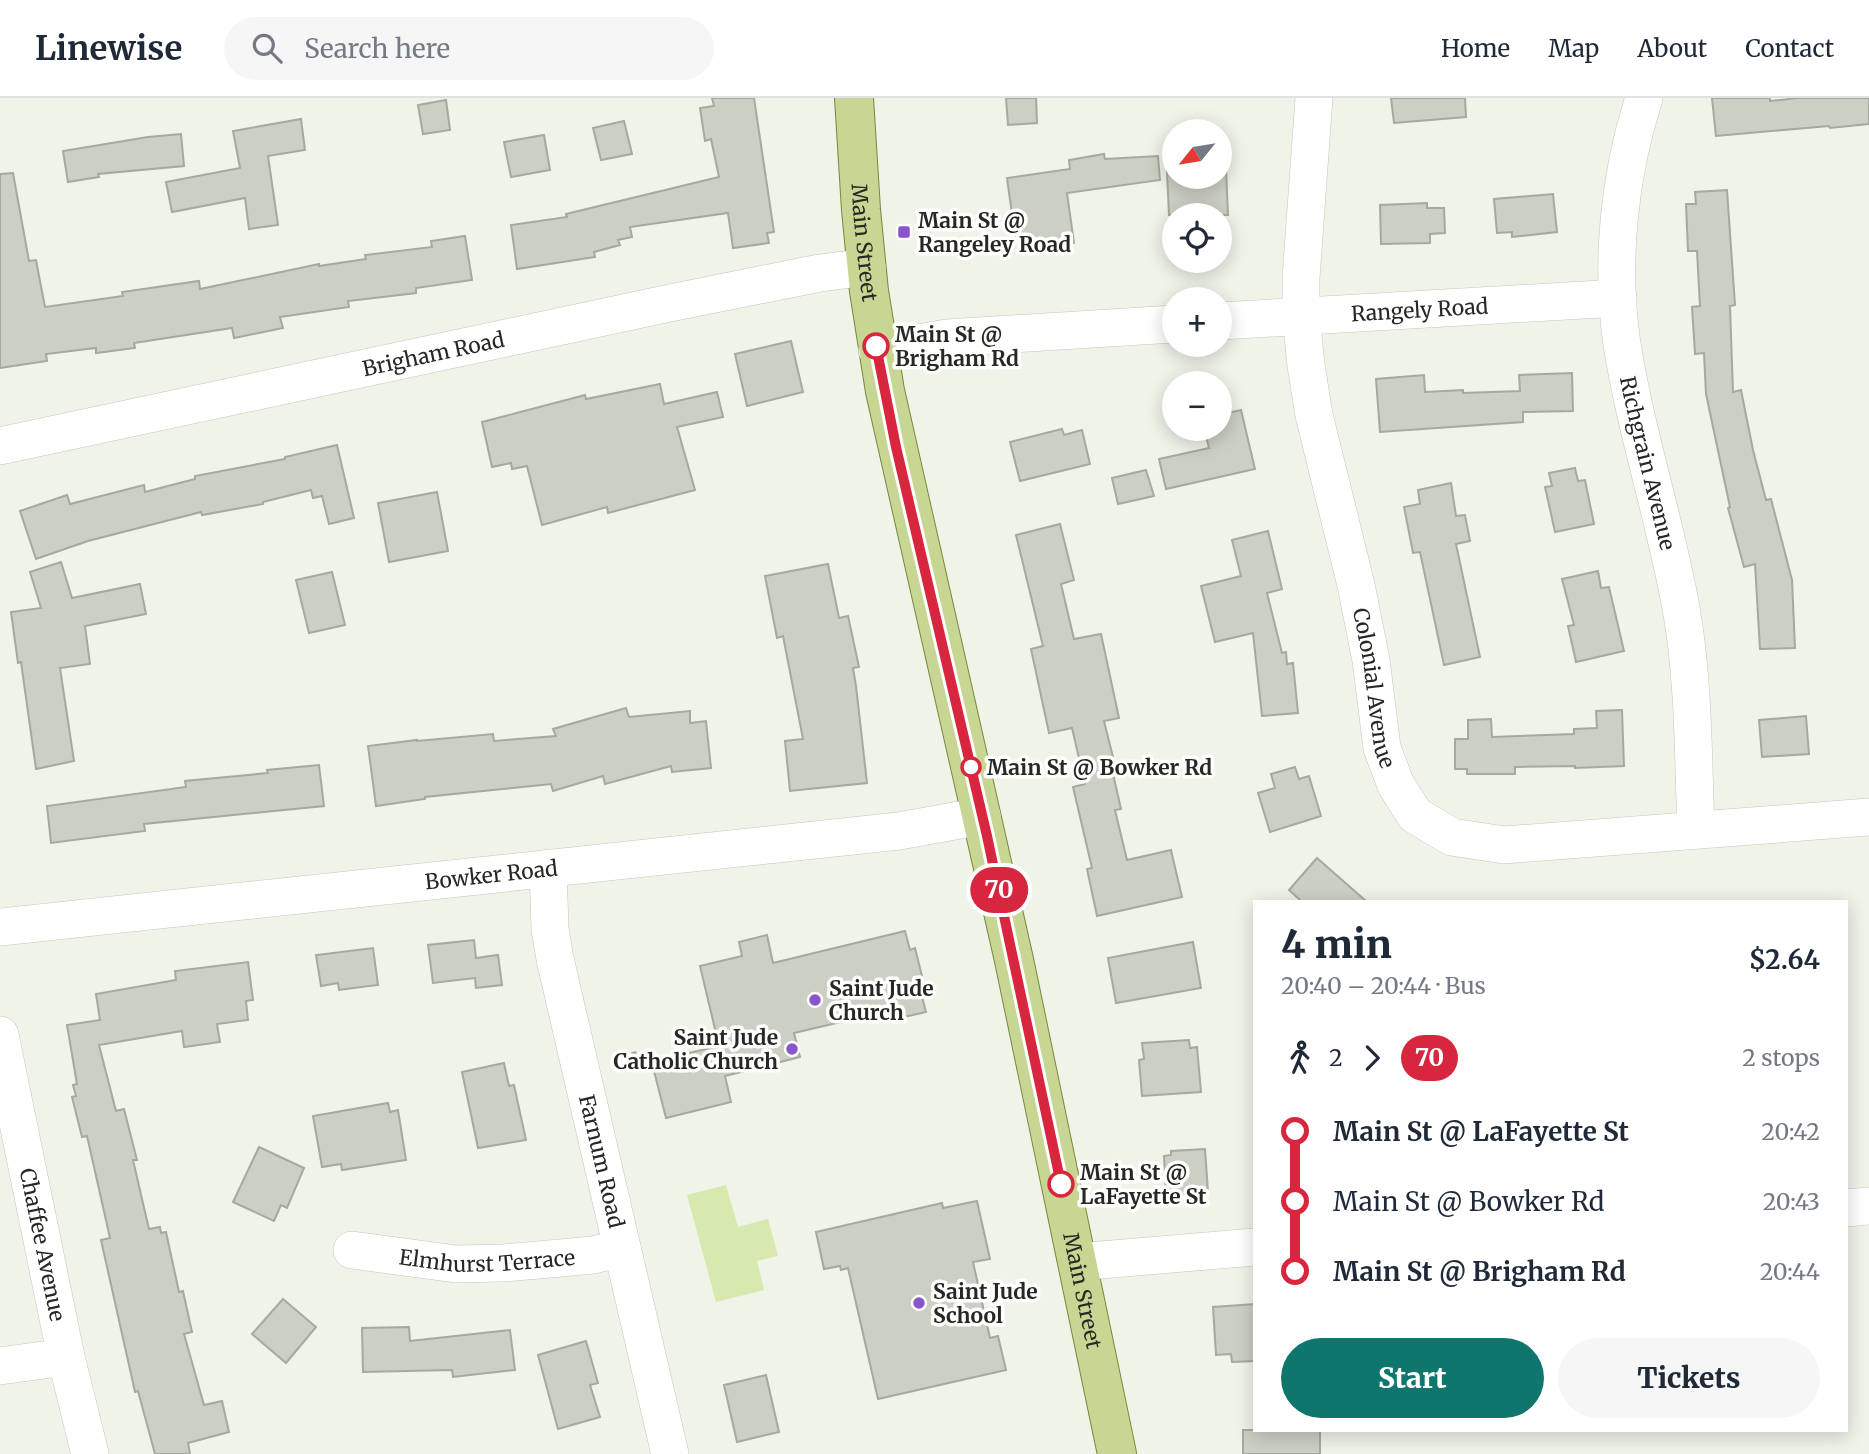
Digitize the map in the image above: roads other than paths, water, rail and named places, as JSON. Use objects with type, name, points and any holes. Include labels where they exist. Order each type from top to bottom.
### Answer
[{"type":"main road","name":"Main Street","points":[[854,98],[867,267],[877,350],[899,460],[1041,1083],[1117,1454]]},
{"type":"street","name":"Colonial Avenue","points":[[1314,98],[1301,278],[1301,316],[1306,365],[1314,415],[1356,586],[1371,660],[1382,748],[1396,785],[1415,815],[1452,837],[1504,845],[1869,817]]},
{"type":"street","name":"Richgrain Avenue","points":[[1644,98],[1622,197],[1618,298],[1630,385],[1687,647],[1696,830]]},
{"type":"street","name":"Brigham Road","points":[[0,446],[670,303],[867,267]]},
{"type":"street","name":"Rangely Road","points":[[1232,320],[1618,298]]},
{"type":"street","points":[[877,350],[947,338],[1162,325]]},
{"type":"street","name":"Bowker Road","points":[[0,927],[899,831],[982,816]]},
{"type":"street","name":"Farnum Road","points":[[548,868],[550,929],[555,958],[670,1454]]},
{"type":"street","name":"Chaffee Avenue","points":[[0,1035],[66,1357],[90,1454]]},
{"type":"street","points":[[1848,1208],[1869,1206]]},
{"type":"street","points":[[1077,1262],[1253,1247]]},
{"type":"street","name":"Elmhurst Terrace","points":[[352,1250],[456,1264],[593,1255],[622,1248]]},
{"type":"street","points":[[0,1366],[66,1357]]},
{"type":"place","name":"Main St @ Rangeley Road","points":[[904,232]]},
{"type":"place","name":"Main St @ Brigham Rd","points":[[876,346]]},
{"type":"place","name":"Main St @ Bowker Rd","points":[[971,767]]},
{"type":"place","name":"Saint Jude Church","points":[[815,1000]]},
{"type":"place","name":"Saint Jude Catholic Church","points":[[792,1049]]},
{"type":"place","name":"Main St @ LaFayette St","points":[[1061,1184]]},
{"type":"place","name":"Saint Jude School","points":[[919,1303]]}]
